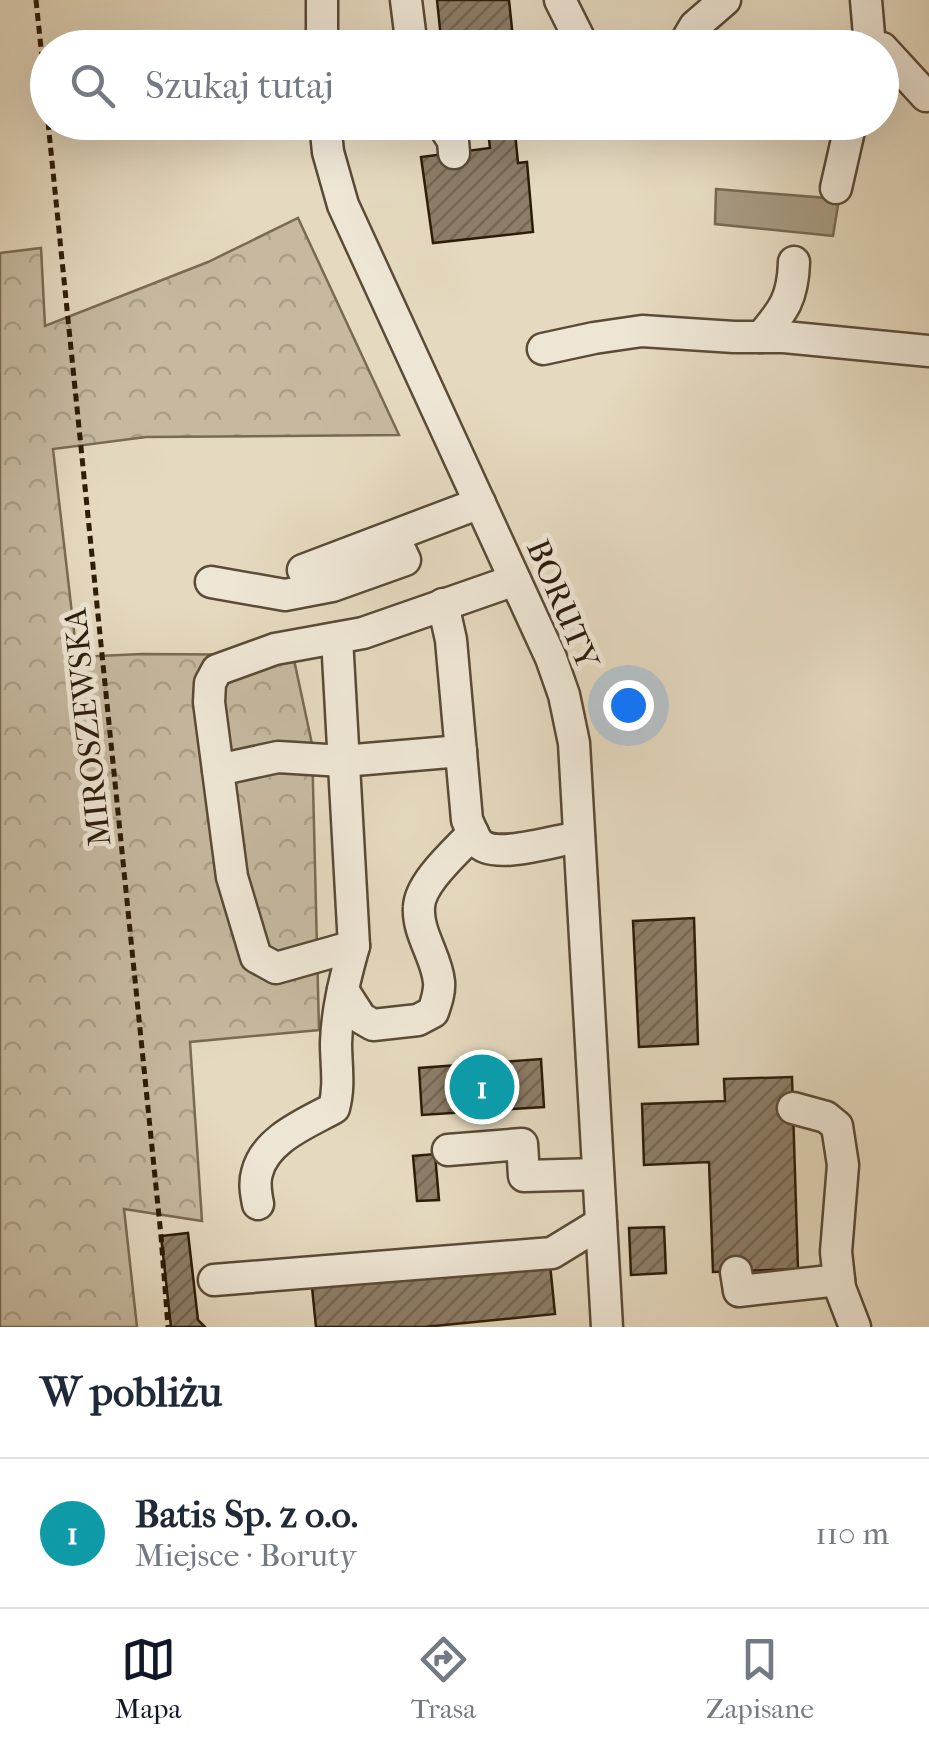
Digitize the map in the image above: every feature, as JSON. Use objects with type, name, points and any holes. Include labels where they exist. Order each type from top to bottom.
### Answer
[{"type":"street","points":[[322,0],[322,30]]},
{"type":"street","points":[[406,0],[410,30]]},
{"type":"street","points":[[560,0],[575,30]]},
{"type":"street","points":[[693,30],[725,0]]},
{"type":"street","points":[[866,0],[871,30]]},
{"type":"street","points":[[899,70],[926,96]]},
{"type":"street","name":"BORUTY","points":[[326,140],[342,205],[552,658],[564,695],[574,743],[606,1327]]},
{"type":"street","points":[[451,140],[454,153]]},
{"type":"street","points":[[836,188],[847,140]]},
{"type":"street","points":[[761,337],[790,297],[794,262]]},
{"type":"street","points":[[543,349],[642,331],[784,337],[929,351]]},
{"type":"street","points":[[211,582],[332,586],[405,560],[394,537],[480,503]]},
{"type":"street","points":[[354,946],[276,968],[256,956],[232,876],[210,683],[218,670],[275,649],[363,633],[515,580]]},
{"type":"street","points":[[294,582],[296,645]]},
{"type":"street","points":[[443,604],[451,640],[467,820],[479,844],[492,850],[510,850],[580,837]]},
{"type":"street","points":[[258,1204],[257,1171],[266,1153],[276,1142],[334,1108],[337,1094],[336,1039],[342,990],[354,946],[337,638]]},
{"type":"street","points":[[218,770],[278,757],[344,761],[461,752]]},
{"type":"street","points":[[342,990],[360,1018],[373,1025],[418,1020],[433,1012],[440,981],[418,906],[435,874],[474,833]]},
{"type":"street","points":[[793,1108],[826,1117],[837,1126],[842,1164],[836,1252],[839,1280],[854,1327]]},
{"type":"street","points":[[448,1150],[522,1144],[524,1176],[598,1174]]},
{"type":"street","points":[[214,1280],[552,1252],[601,1223]]},
{"type":"street","points":[[736,1272],[739,1291],[839,1280]]},
{"type":"path","name":"MIROSZEWSKA","points":[[36,0],[39,30]]},
{"type":"path","name":"MIROSZEWSKA","points":[[50,140],[168,1327]]},
{"type":"green space","points":[[298,218],[399,435],[146,437],[53,449],[77,657],[293,655],[312,744],[319,1030],[190,1042],[202,1221],[124,1209],[137,1327],[0,1327],[0,253],[41,248],[45,326],[208,262]]},
{"type":"shaded area","points":[[716,189],[839,199],[833,236],[715,224]]},
{"type":"building","points":[[437,0],[509,0],[512,30],[440,30]]},
{"type":"building","points":[[489,140],[516,140],[518,163],[527,162],[533,232],[433,243],[421,157],[490,148]]},
{"type":"building","points":[[694,918],[698,1044],[639,1047],[633,921]]},
{"type":"building","points":[[541,1059],[544,1107],[422,1115],[419,1068]]},
{"type":"building","points":[[792,1077],[798,1269],[713,1272],[709,1162],[644,1165],[642,1104],[725,1101],[724,1079]]},
{"type":"building","points":[[435,1154],[439,1200],[417,1201],[413,1156]]},
{"type":"building","points":[[664,1227],[666,1273],[631,1275],[629,1228]]},
{"type":"building","points":[[188,1233],[198,1320],[205,1327],[171,1327],[161,1236]]},
{"type":"building","points":[[550,1264],[555,1314],[424,1327],[316,1327],[312,1287]]},
{"type":"place","name":"Batis Sp. z o.o.","points":[[482,1087]]}]
